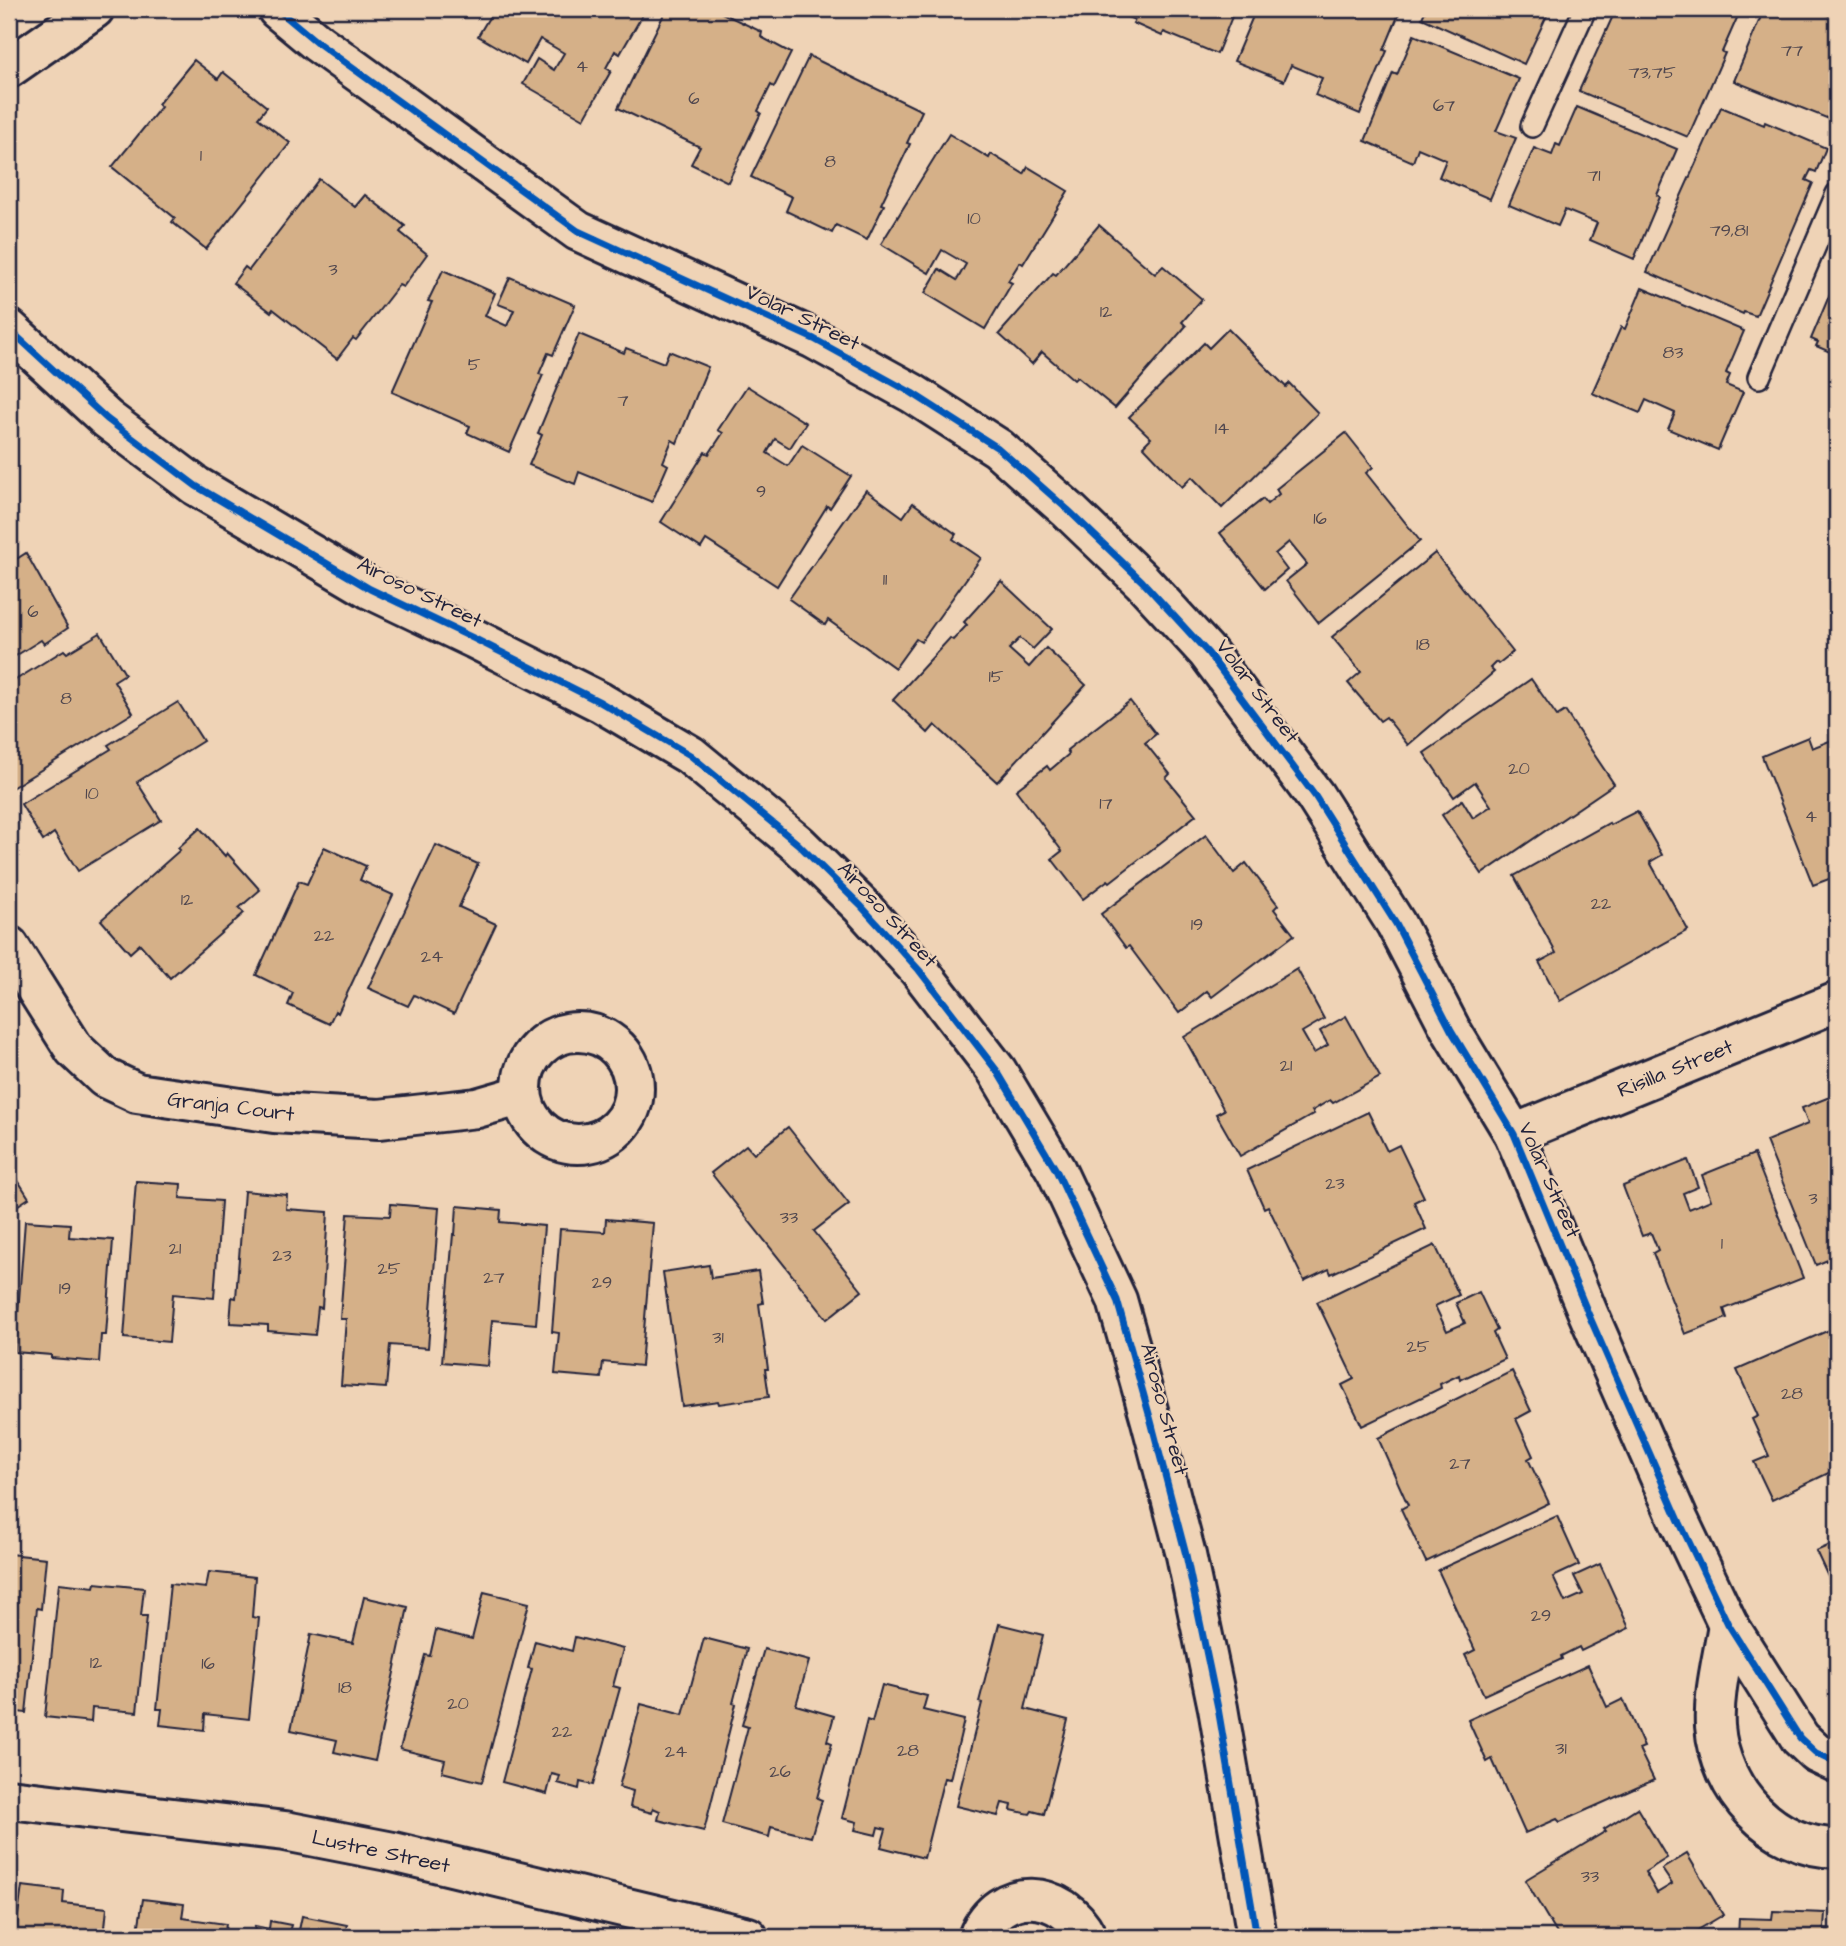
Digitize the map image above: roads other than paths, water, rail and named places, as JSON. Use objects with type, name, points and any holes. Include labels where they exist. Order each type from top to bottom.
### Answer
[{"type":"street","points":[[9,68],[94,9]]},
{"type":"street","name":"Volar Street","points":[[277,9],[318,43],[578,231],[814,339],[912,393],[998,448],[1142,581],[1209,653],[1315,796],[1396,924],[1451,1030],[1514,1134],[1615,1375],[1728,1624],[1794,1729],[1827,1758]]},
{"type":"street","name":"Airoso Street","points":[[9,329],[107,419],[196,486],[370,589],[600,702],[690,755],[798,844],[861,906],[919,970],[997,1071],[1050,1159],[1116,1300],[1186,1555],[1218,1709],[1257,1937]]},
{"type":"street","name":"Granja Court","points":[[9,946],[74,1049],[105,1078],[137,1093],[274,1113],[379,1119],[477,1108],[522,1095]]},
{"type":"street","name":"Risilla Street","points":[[1514,1134],[1837,1002]]},
{"type":"street","points":[[1728,1624],[1716,1713],[1717,1743],[1722,1764],[1732,1784],[1760,1818],[1776,1830],[1812,1844],[1837,1848]]},
{"type":"street","name":"Lustre Street","points":[[9,1800],[285,1831],[393,1852],[748,1937]]},
{"type":"street","points":[[978,1937],[983,1925],[1001,1907],[1026,1898],[1052,1902],[1064,1908],[1081,1926],[1087,1937]]},
{"type":"lane","points":[[1532,126],[1585,9]]},
{"type":"lane","points":[[1759,377],[1837,194]]}]
